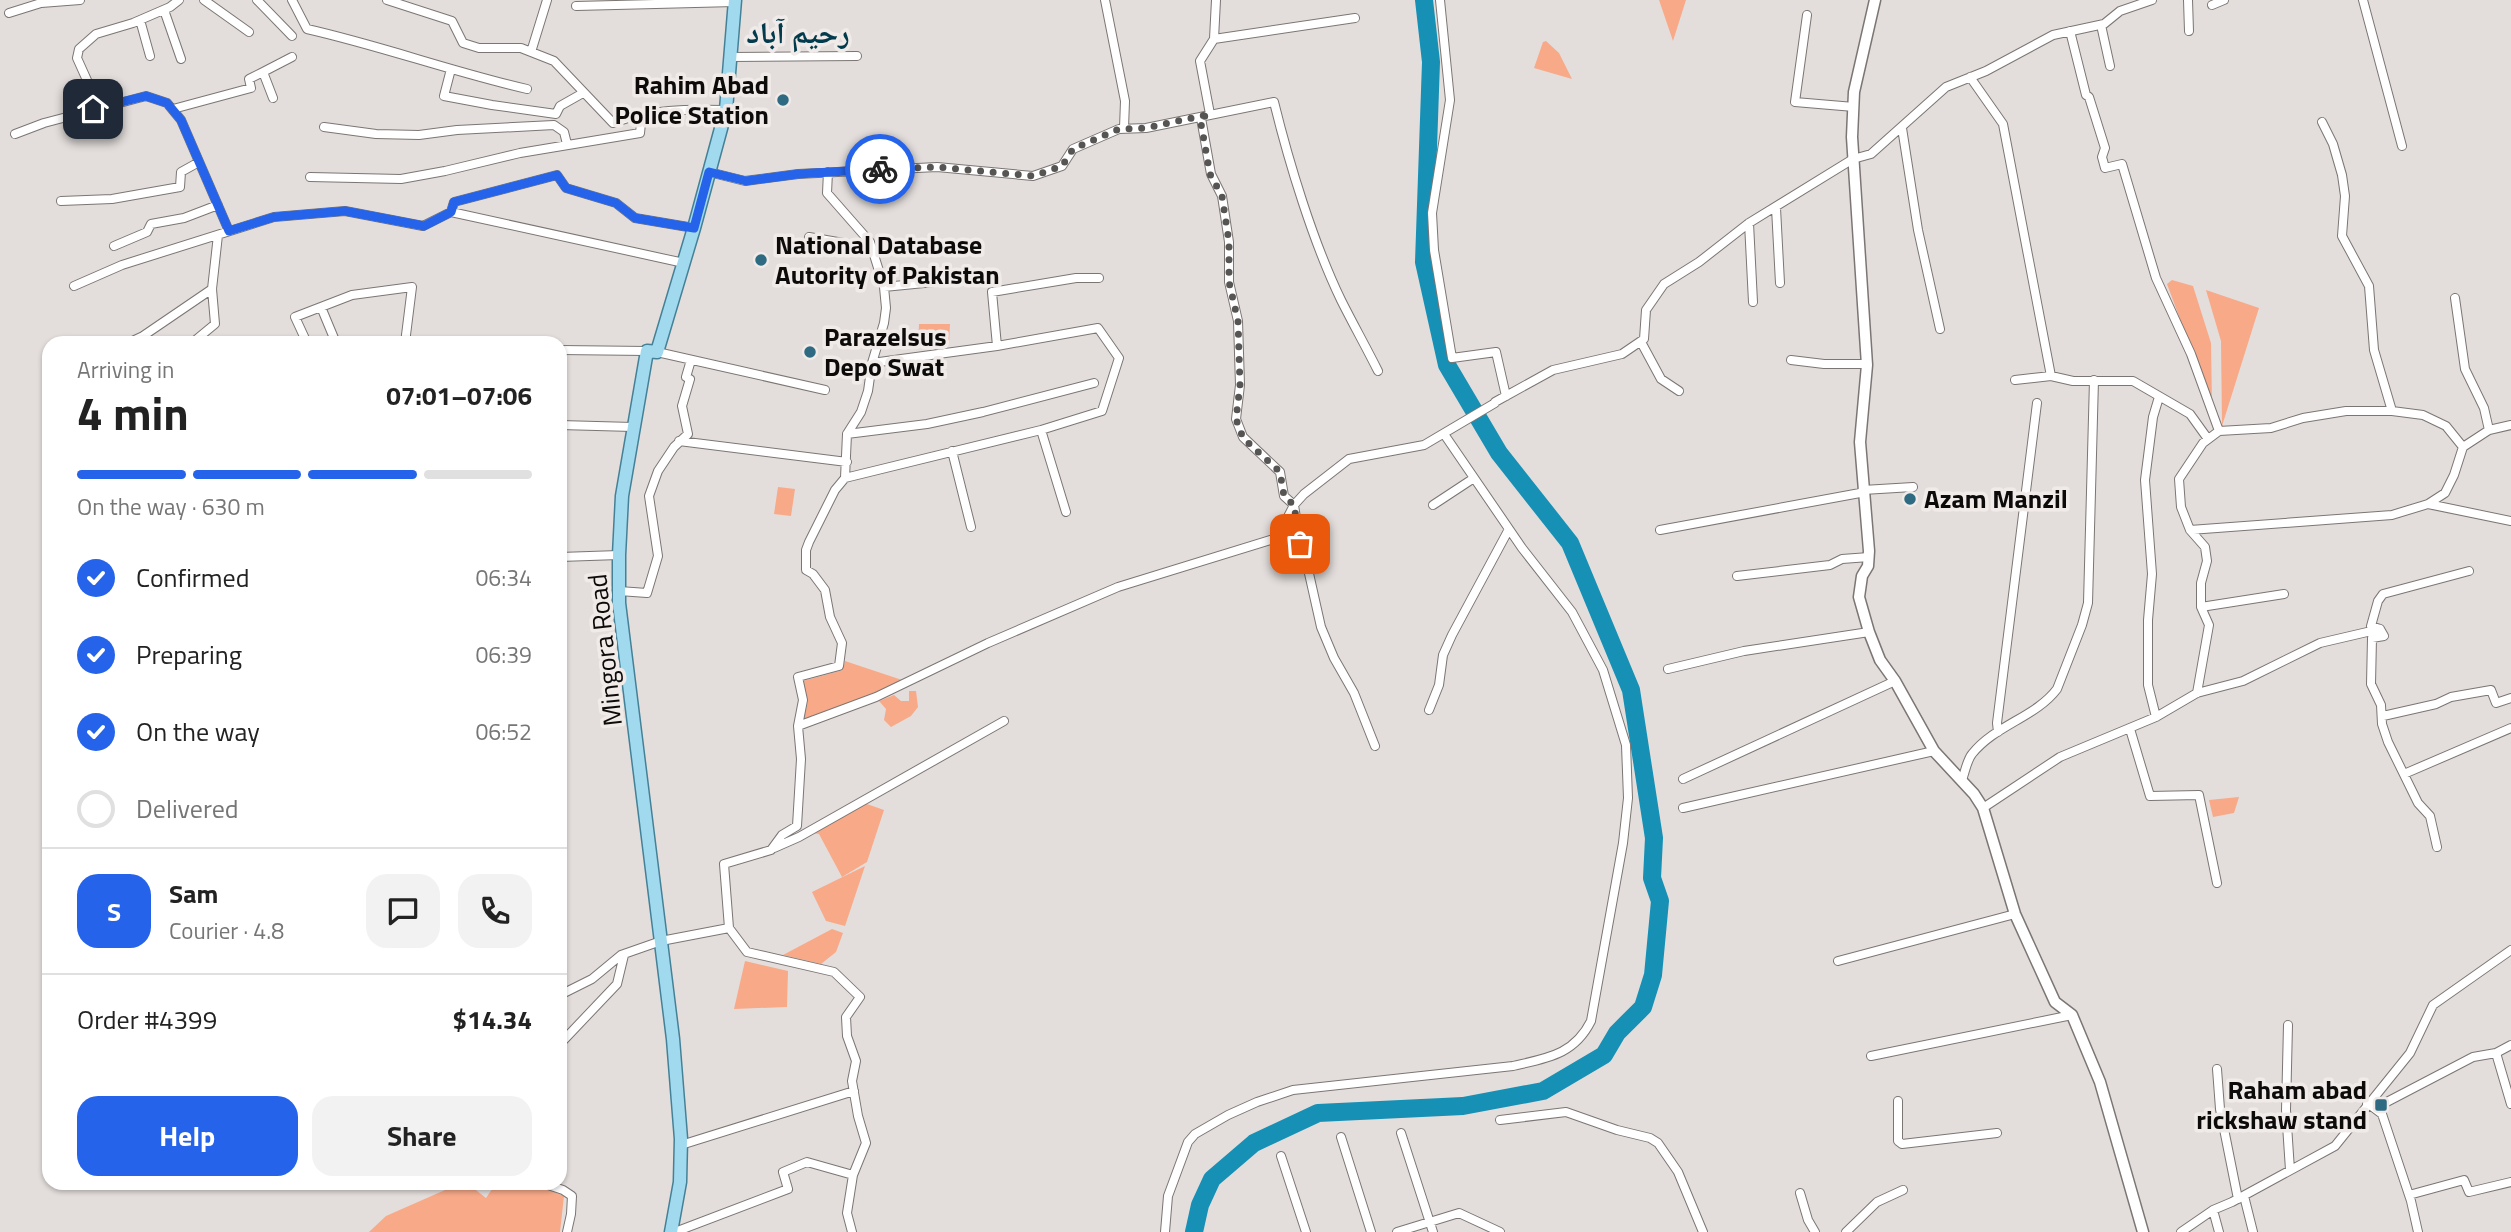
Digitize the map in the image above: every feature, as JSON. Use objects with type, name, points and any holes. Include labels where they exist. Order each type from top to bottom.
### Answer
[{"type":"main road","points":[[1875,0],[1854,92],[1852,137],[1867,364],[1860,442],[1869,558],[1862,576],[1859,597],[1880,660],[1895,681],[1934,751],[1962,780],[1983,808],[2015,914],[2055,1002],[2072,1015],[2100,1082],[2143,1232]]},
{"type":"main road","name":"Mingora Road","points":[[673,1232],[680,1182],[681,1145],[673,1039],[619,591],[619,555],[622,496],[633,427],[652,351],[684,263],[726,110],[735,1]]},
{"type":"street","points":[[9,13],[41,3],[80,0]]},
{"type":"street","points":[[95,98],[77,58],[79,49],[96,34],[140,20],[179,0]]},
{"type":"street","points":[[204,0],[249,32]]},
{"type":"street","points":[[257,0],[292,36]]},
{"type":"street","points":[[292,0],[307,29],[527,89]]},
{"type":"street","points":[[387,0],[452,21],[463,43],[479,48],[521,48],[554,61],[613,123],[642,114],[678,109],[726,110]]},
{"type":"street","points":[[531,52],[547,0]]},
{"type":"street","points":[[1105,0],[1125,101],[1124,128]]},
{"type":"street","points":[[1210,114],[1200,61],[1214,39],[1216,0],[1224,0]]},
{"type":"street","points":[[1440,0],[1450,100],[1432,213],[1434,250],[1452,358],[1496,352],[1506,396]]},
{"type":"street","points":[[798,726],[876,696],[988,643],[1118,587],[1277,538],[1294,505],[1304,494],[1349,459],[1424,445],[1553,370],[1622,354],[1644,339],[1646,310],[1664,284],[1699,262],[1749,223],[1853,159],[1871,154],[1946,87],[2053,35],[2101,25],[2120,11],[2152,0]]},
{"type":"street","points":[[2188,0],[2189,31]]},
{"type":"street","points":[[2212,5],[2224,0]]},
{"type":"street","points":[[2363,0],[2402,146]]},
{"type":"street","points":[[576,6],[735,1]]},
{"type":"street","points":[[164,10],[181,60]]},
{"type":"street","points":[[1807,15],[1795,102],[1854,107]]},
{"type":"street","points":[[1214,39],[1355,18]]},
{"type":"street","points":[[140,20],[150,56]]},
{"type":"street","points":[[2101,25],[2110,66]]},
{"type":"street","points":[[2070,31],[2086,95],[2089,97],[2105,148],[2102,157],[2105,168],[2122,164],[2156,278],[2192,354],[2219,431]]},
{"type":"street","points":[[730,57],[858,56]]},
{"type":"street","points":[[173,109],[251,88],[248,79],[292,57]]},
{"type":"street","points":[[451,69],[444,96],[492,105],[556,114],[560,106],[583,93]]},
{"type":"street","points":[[263,72],[273,98]]},
{"type":"street","points":[[1970,77],[2003,124],[2051,376]]},
{"type":"street","points":[[15,134],[44,123],[146,96],[167,103],[181,120],[229,231]]},
{"type":"street","points":[[709,172],[746,181],[828,172],[937,167],[1033,176],[1062,166],[1073,149],[1124,128],[1146,128],[1274,102],[1295,176],[1327,267],[1378,371]]},
{"type":"street","points":[[310,177],[401,179],[445,172],[566,144],[640,133],[642,114]]},
{"type":"street","points":[[1210,114],[1200,118],[1210,174],[1222,196],[1229,242],[1229,282],[1238,321],[1240,385],[1236,419],[1243,438],[1280,472],[1284,496],[1294,505],[1300,544],[1321,627],[1334,658],[1354,693],[1375,746]]},
{"type":"street","points":[[2322,122],[2333,144],[2342,175],[2345,196],[2342,236],[2369,286],[2374,350],[2392,411]]},
{"type":"street","points":[[324,127],[376,134],[419,135],[457,130],[554,125],[564,132],[566,144]]},
{"type":"street","points":[[1902,128],[1918,229],[1940,329]]},
{"type":"street","points":[[61,201],[112,199],[180,187],[181,172],[199,162]]},
{"type":"street","points":[[771,850],[782,835],[797,826],[801,759],[798,726],[803,700],[798,677],[839,666],[842,643],[830,617],[825,590],[813,574],[806,570],[806,550],[835,490],[845,478],[847,434],[861,412],[868,391],[886,308],[884,287],[870,242],[827,193],[828,172]]},
{"type":"street","points":[[451,212],[454,202],[557,175],[566,188],[616,203],[635,218],[694,228]]},
{"type":"street","points":[[114,246],[147,232],[151,224],[184,218],[218,205]]},
{"type":"street","points":[[1776,208],[1780,283]]},
{"type":"street","points":[[74,286],[122,265],[274,217],[345,211],[424,226],[451,212],[684,263]]},
{"type":"street","points":[[1749,223],[1753,302]]},
{"type":"street","points":[[200,336],[215,324],[212,289],[218,235]]},
{"type":"street","points":[[809,237],[872,248]]},
{"type":"street","points":[[997,346],[992,292],[1076,278],[1099,278]]},
{"type":"street","points":[[884,287],[965,279]]},
{"type":"street","points":[[304,336],[295,317],[352,295],[412,287],[406,336]]},
{"type":"street","points":[[143,336],[212,289]]},
{"type":"street","points":[[2455,298],[2465,369],[2484,408],[2489,429]]},
{"type":"street","points":[[321,307],[332,336]]},
{"type":"street","points":[[845,478],[1041,430],[1102,411],[1119,358],[1098,328],[997,346],[872,363]]},
{"type":"street","points":[[1641,342],[1661,379],[1679,391]]},
{"type":"street","points":[[567,350],[652,351],[825,390]]},
{"type":"street","points":[[619,591],[647,593],[658,556],[649,496],[658,471],[679,441],[688,434],[682,406],[690,379],[686,377],[691,360]]},
{"type":"street","points":[[1791,360],[1824,364],[1867,364]]},
{"type":"street","points":[[2015,380],[2051,376],[2073,381],[2133,381],[2190,414],[2208,439]]},
{"type":"street","points":[[1962,780],[1971,755],[1998,732],[2051,697],[2082,625],[2089,588],[2094,380]]},
{"type":"street","points":[[847,434],[938,422],[1094,383]]},
{"type":"street","points":[[2156,718],[2148,685],[2148,621],[2152,574],[2146,480],[2153,417],[2160,397]]},
{"type":"street","points":[[1998,732],[2037,403]]},
{"type":"street","points":[[2197,693],[2210,625],[2201,607],[2201,583],[2207,561],[2205,547],[2190,530],[2182,507],[2179,479],[2203,443],[2219,431],[2271,428],[2303,418],[2346,411],[2392,411],[2423,415],[2446,426],[2463,447]]},
{"type":"street","points":[[567,425],[633,427]]},
{"type":"street","points":[[2190,530],[2392,515],[2428,504],[2445,494],[2463,447],[2489,429],[2511,425]]},
{"type":"street","points":[[1041,430],[1066,512]]},
{"type":"street","points":[[1165,1232],[1168,1196],[1188,1142],[1195,1134],[1228,1115],[1293,1090],[1513,1066],[1545,1059],[1574,1046],[1591,1021],[1629,798],[1626,746],[1611,692],[1590,644],[1572,612],[1509,529],[1474,478],[1447,431]]},
{"type":"street","points":[[679,441],[847,462]]},
{"type":"street","points":[[951,451],[971,527]]},
{"type":"street","points":[[1433,505],[1474,478]]},
{"type":"street","points":[[1660,530],[1860,493],[1863,490],[1913,487]]},
{"type":"street","points":[[2428,504],[2511,520]]},
{"type":"street","points":[[1429,710],[1439,685],[1443,655],[1509,529]]},
{"type":"street","points":[[567,557],[619,555]]},
{"type":"street","points":[[1737,576],[1829,565],[1842,559],[1869,558]]},
{"type":"street","points":[[2437,847],[2430,816],[2418,803],[2382,724],[2381,705],[2371,684],[2372,638],[2384,636],[2380,629],[2371,626],[2378,601],[2383,594],[2469,571]]},
{"type":"street","points":[[2201,607],[2284,594]]},
{"type":"street","points":[[1983,808],[2060,757],[2156,718],[2197,693],[2243,681],[2320,643],[2380,629]]},
{"type":"street","points":[[1668,669],[1744,651],[1869,632]]},
{"type":"street","points":[[1684,779],[1895,681]]},
{"type":"street","points":[[2383,716],[2417,709],[2451,697],[2491,690],[2496,703],[2511,698]]},
{"type":"street","points":[[852,1232],[847,1213],[853,1175],[866,1143],[852,1081],[856,1061],[847,1036],[846,1017],[860,997],[834,972],[747,952],[729,928],[724,864],[771,850],[799,837],[1004,721]]},
{"type":"street","points":[[2130,729],[2150,796],[2199,795],[2217,883]]},
{"type":"street","points":[[2404,774],[2511,729]]},
{"type":"street","points":[[1683,808],[1934,751]]},
{"type":"street","points":[[1838,961],[2015,914]]},
{"type":"street","points":[[567,992],[592,979],[624,955],[661,941],[729,928]]},
{"type":"street","points":[[2181,1232],[2213,1210],[2335,1146],[2410,1053],[2433,1005],[2511,950]]},
{"type":"street","points":[[567,1037],[617,984],[624,955]]},
{"type":"street","points":[[1871,1056],[2072,1015]]},
{"type":"street","points":[[2288,1025],[2286,1110],[2290,1170]]},
{"type":"street","points":[[2367,1104],[2381,1105],[2473,1056],[2496,1053],[2511,1045]]},
{"type":"street","points":[[2496,1053],[2511,1104]]},
{"type":"street","points":[[2217,1069],[2220,1109],[2241,1197],[2253,1232]]},
{"type":"street","points":[[681,1145],[854,1091]]},
{"type":"street","points":[[1898,1101],[1898,1141],[1902,1144],[1997,1133]]},
{"type":"street","points":[[2367,1104],[2382,1114],[2409,1195],[2418,1232]]},
{"type":"street","points":[[1500,1120],[1566,1112],[1617,1130],[1650,1138],[1658,1143],[1678,1172],[1703,1232]]},
{"type":"street","points":[[1401,1133],[1433,1232]]},
{"type":"street","points":[[1340,1136],[1371,1232]]},
{"type":"street","points":[[1281,1156],[1306,1232]]},
{"type":"street","points":[[673,1232],[788,1189],[783,1172],[807,1162],[853,1175]]},
{"type":"street","points":[[2409,1195],[2464,1180],[2469,1192],[2511,1182]]},
{"type":"street","points":[[563,1190],[572,1196],[567,1232]]},
{"type":"street","points":[[1846,1232],[1877,1202],[1903,1190]]},
{"type":"street","points":[[1800,1193],[1808,1220],[1815,1232]]},
{"type":"street","points":[[2213,1210],[2219,1232]]},
{"type":"street","points":[[1397,1232],[1459,1213],[1500,1232]]},
{"type":"shaded area","points":[[1659,0],[1686,0],[1673,41]]},
{"type":"shaded area","points":[[1546,41],[1559,53],[1572,79],[1534,68],[1543,42]]},
{"type":"shaded area","points":[[2172,280],[2193,286],[2211,343],[2212,405],[2167,284]]},
{"type":"shaded area","points":[[2206,290],[2259,308],[2222,426],[2221,341]]},
{"type":"shaded area","points":[[919,324],[950,324],[949,343],[918,344]]},
{"type":"shaded area","points":[[778,487],[795,489],[791,516],[774,514]]},
{"type":"shaded area","points":[[845,661],[902,680],[877,694],[803,722],[808,701],[803,681],[843,670]]},
{"type":"shaded area","points":[[909,691],[916,691],[918,707],[911,716],[891,727],[884,720],[886,709],[879,701],[894,695],[901,701],[909,701]]},
{"type":"shaded area","points":[[2239,797],[2234,813],[2213,817],[2209,800]]},
{"type":"shaded area","points":[[864,803],[884,810],[867,862],[842,877],[819,834],[813,833]]},
{"type":"shaded area","points":[[865,866],[845,926],[826,921],[812,892]]},
{"type":"shaded area","points":[[832,929],[843,933],[836,952],[821,964],[783,955]]},
{"type":"shaded area","points":[[745,961],[788,971],[787,1007],[734,1009]]},
{"type":"shaded area","points":[[445,1190],[476,1190],[486,1198],[491,1190],[549,1190],[564,1196],[560,1232],[369,1232],[386,1216]]},
{"type":"waterway","points":[[1194,1232],[1200,1205],[1212,1179],[1254,1143],[1318,1113],[1463,1106],[1543,1091],[1604,1055],[1617,1033],[1643,1007],[1653,975],[1660,901],[1652,878],[1654,838],[1631,690],[1570,543],[1499,453],[1447,365],[1424,262],[1431,62],[1424,0]]},
{"type":"way so far","points":[[880,169],[937,167],[1033,176],[1062,166],[1073,149],[1119,129],[1146,128],[1210,114],[1200,118],[1210,174],[1222,196],[1229,242],[1229,282],[1238,321],[1240,385],[1236,419],[1243,438],[1280,472],[1284,496],[1294,505],[1300,544]]},
{"type":"place","name":"Rahim Abad Police Station","points":[[783,100]]},
{"type":"place","name":"National Database Autority of Pakistan","points":[[761,260]]},
{"type":"place","name":"Parazelsus Depo Swat","points":[[810,352]]},
{"type":"place","name":"Azam Manzil","points":[[1910,499]]},
{"type":"place","name":"Raham abad rickshaw stand","points":[[2381,1105]]},
{"type":"district","name":"رحیم آباد","points":[[798,33]]},
{"type":"route","points":[[93,109],[146,96],[167,103],[181,120],[229,231],[274,217],[345,211],[424,226],[451,212],[454,202],[557,175],[566,188],[616,203],[635,218],[694,228],[709,172],[746,181],[798,174],[880,169]]}]
